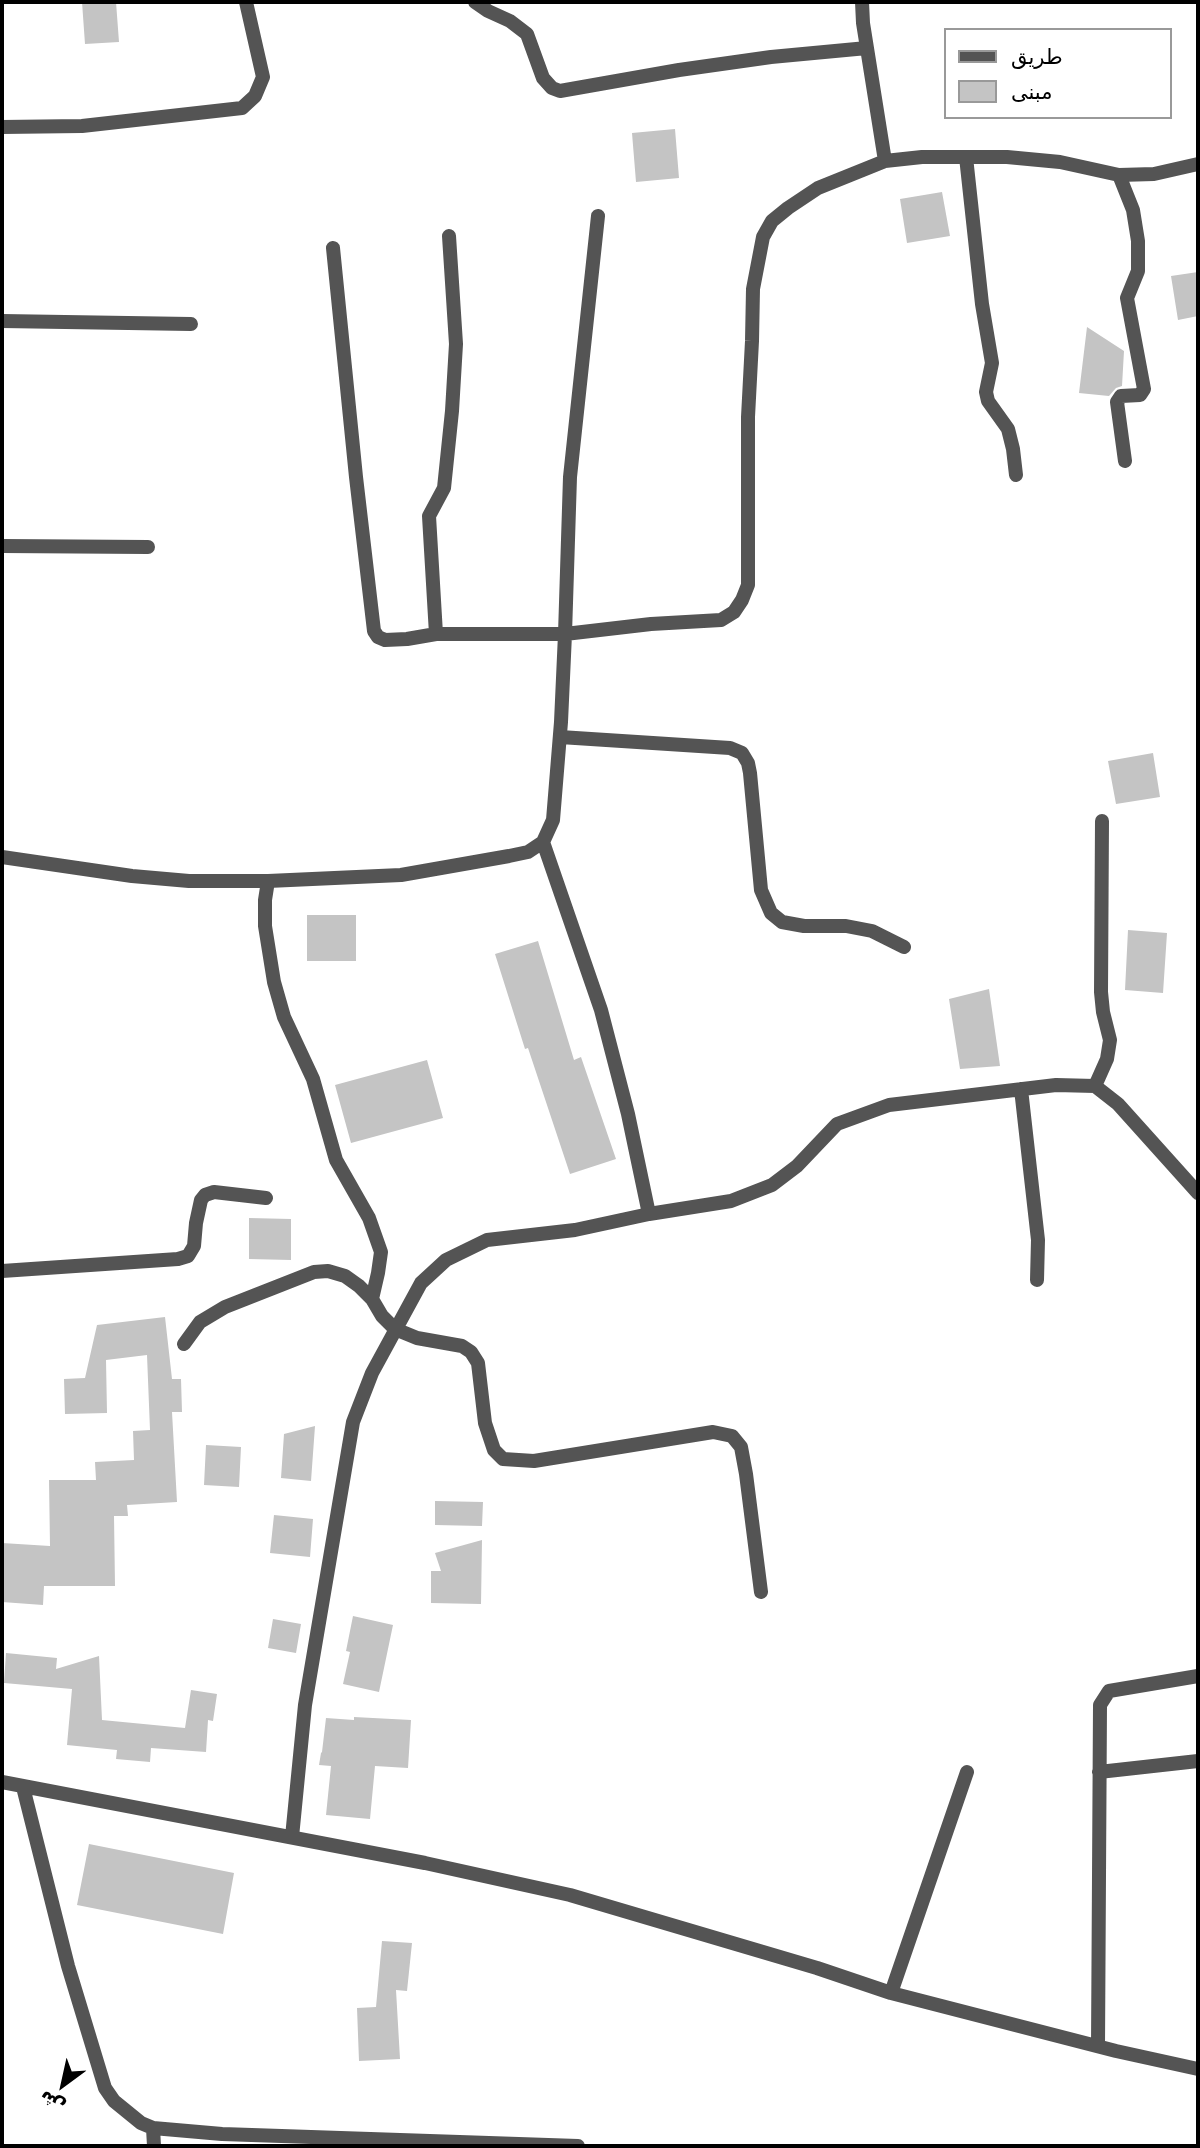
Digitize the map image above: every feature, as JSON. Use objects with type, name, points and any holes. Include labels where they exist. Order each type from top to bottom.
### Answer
[{"type":"street","points":[[2,127],[82,126],[242,108],[254,96],[263,77],[247,2]]},
{"type":"street","points":[[475,2],[510,21],[527,34],[543,78],[552,88],[560,91],[692,68],[867,48]]},
{"type":"street","points":[[862,2],[885,161]]},
{"type":"street","points":[[333,248],[374,631],[379,636],[385,639],[407,639],[436,634],[565,634],[652,624],[722,620],[734,612],[743,600],[748,585],[748,417],[753,289],[763,237],[772,221],[818,188],[885,161],[922,157],[1007,157],[1060,162],[1119,175],[1154,174],[1198,163]]},
{"type":"street","points":[[966,157],[982,304],[992,363],[986,392],[988,401],[1008,429],[1016,475]]},
{"type":"street","points":[[1119,175],[1133,210],[1138,241],[1138,271],[1127,298],[1144,389],[1140,395],[1121,396],[1117,402],[1125,461]]},
{"type":"street","points":[[2,857],[132,876],[190,881],[268,881],[401,875],[528,852],[543,842],[553,820],[560,737],[570,477],[598,216]]},
{"type":"street","points":[[436,634],[429,516],[444,488],[452,411],[456,344],[449,236]]},
{"type":"street","points":[[2,321],[191,324]]},
{"type":"street","points":[[2,546],[148,547]]},
{"type":"street","points":[[560,737],[730,748],[742,753],[750,773],[761,890],[771,913],[782,922],[804,926],[846,926],[872,932],[904,947]]},
{"type":"street","points":[[1095,1086],[1107,1059],[1110,1040],[1101,992],[1102,821]]},
{"type":"street","points":[[543,842],[601,1010],[628,1114],[649,1214]]},
{"type":"street","points":[[268,881],[265,926],[274,982],[284,1017],[303,1052],[313,1079],[336,1160],[369,1218],[381,1252],[372,1299]]},
{"type":"street","points":[[292,1838],[305,1705],[353,1422],[372,1373],[421,1283],[446,1260],[486,1241],[575,1230],[649,1214],[731,1201],[772,1185],[797,1166],[837,1124],[888,1105],[1056,1085],[1095,1086],[1118,1104],[1198,1193]]},
{"type":"street","points":[[1021,1089],[1037,1228],[1037,1280]]},
{"type":"street","points":[[2,1271],[178,1259],[188,1256],[194,1246],[196,1223],[201,1200],[205,1195],[214,1192],[266,1198]]},
{"type":"street","points":[[184,1344],[200,1322],[225,1307],[314,1272],[328,1271],[345,1276],[359,1286],[395,1329],[418,1338],[462,1346],[471,1352],[478,1363],[485,1423],[494,1450],[503,1459],[534,1461],[713,1432],[732,1436],[741,1447],[761,1592]]},
{"type":"street","points":[[1098,2046],[1099,1712],[1106,1693],[1198,1676]]},
{"type":"street","points":[[1099,1772],[1198,1761]]},
{"type":"street","points":[[891,1993],[967,1772]]},
{"type":"street","points":[[2,1782],[425,1863],[570,1895],[817,1968],[891,1993],[1198,2069]]},
{"type":"street","points":[[23,1787],[68,1966],[105,2088],[114,2101],[141,2123],[153,2128],[222,2134],[578,2146]]},
{"type":"street","points":[[153,2128],[154,2146]]},
{"type":"building","points":[[82,2],[116,2],[119,42],[85,44]]},
{"type":"building","points":[[675,129],[679,178],[636,182],[632,133]]},
{"type":"building","points":[[942,192],[950,236],[907,243],[900,199]]},
{"type":"building","points":[[1198,272],[1198,316],[1178,320],[1171,276]]},
{"type":"building","points":[[1087,327],[1124,351],[1122,386],[1109,396],[1079,393]]},
{"type":"building","points":[[1153,753],[1160,797],[1116,804],[1108,761]]},
{"type":"building","points":[[307,915],[356,915],[356,961],[307,961]]},
{"type":"building","points":[[1128,930],[1167,933],[1163,993],[1125,990]]},
{"type":"building","points":[[538,941],[574,1060],[581,1057],[616,1159],[570,1174],[528,1048],[525,1049],[495,954]]},
{"type":"building","points":[[989,989],[1000,1066],[960,1069],[949,999]]},
{"type":"building","points":[[427,1060],[443,1118],[351,1143],[335,1085]]},
{"type":"building","points":[[249,1218],[291,1219],[291,1260],[249,1259]]},
{"type":"building","points":[[165,1317],[172,1379],[181,1379],[182,1412],[172,1412],[177,1502],[127,1505],[128,1516],[114,1516],[115,1586],[44,1586],[43,1605],[2,1602],[2,1543],[50,1546],[49,1480],[96,1480],[95,1462],[134,1460],[133,1431],[150,1430],[147,1355],[106,1360],[107,1413],[65,1414],[64,1379],[85,1378],[97,1325]]},
{"type":"building","points":[[315,1426],[311,1481],[281,1478],[284,1434]]},
{"type":"building","points":[[206,1445],[241,1447],[239,1487],[204,1485]]},
{"type":"building","points":[[435,1501],[483,1502],[482,1526],[435,1525]]},
{"type":"building","points":[[274,1515],[313,1519],[310,1557],[270,1553]]},
{"type":"building","points":[[482,1540],[481,1604],[431,1603],[431,1571],[441,1571],[435,1553]]},
{"type":"building","points":[[353,1616],[393,1625],[379,1692],[343,1684],[350,1652],[346,1651]]},
{"type":"building","points":[[273,1619],[301,1624],[296,1653],[268,1648]]},
{"type":"building","points":[[6,1653],[57,1658],[56,1669],[99,1656],[102,1720],[185,1728],[191,1690],[217,1694],[213,1721],[208,1720],[206,1752],[151,1748],[150,1762],[116,1759],[117,1750],[67,1745],[72,1689],[4,1683]]},
{"type":"building","points":[[354,1717],[411,1720],[408,1768],[375,1766],[370,1819],[326,1815],[331,1766],[319,1765],[326,1718],[354,1720]]},
{"type":"building","points":[[89,1844],[234,1873],[223,1934],[77,1905]]},
{"type":"building","points":[[382,1941],[412,1943],[407,1991],[396,1990],[400,2059],[359,2061],[357,2008],[376,2007]]}]
